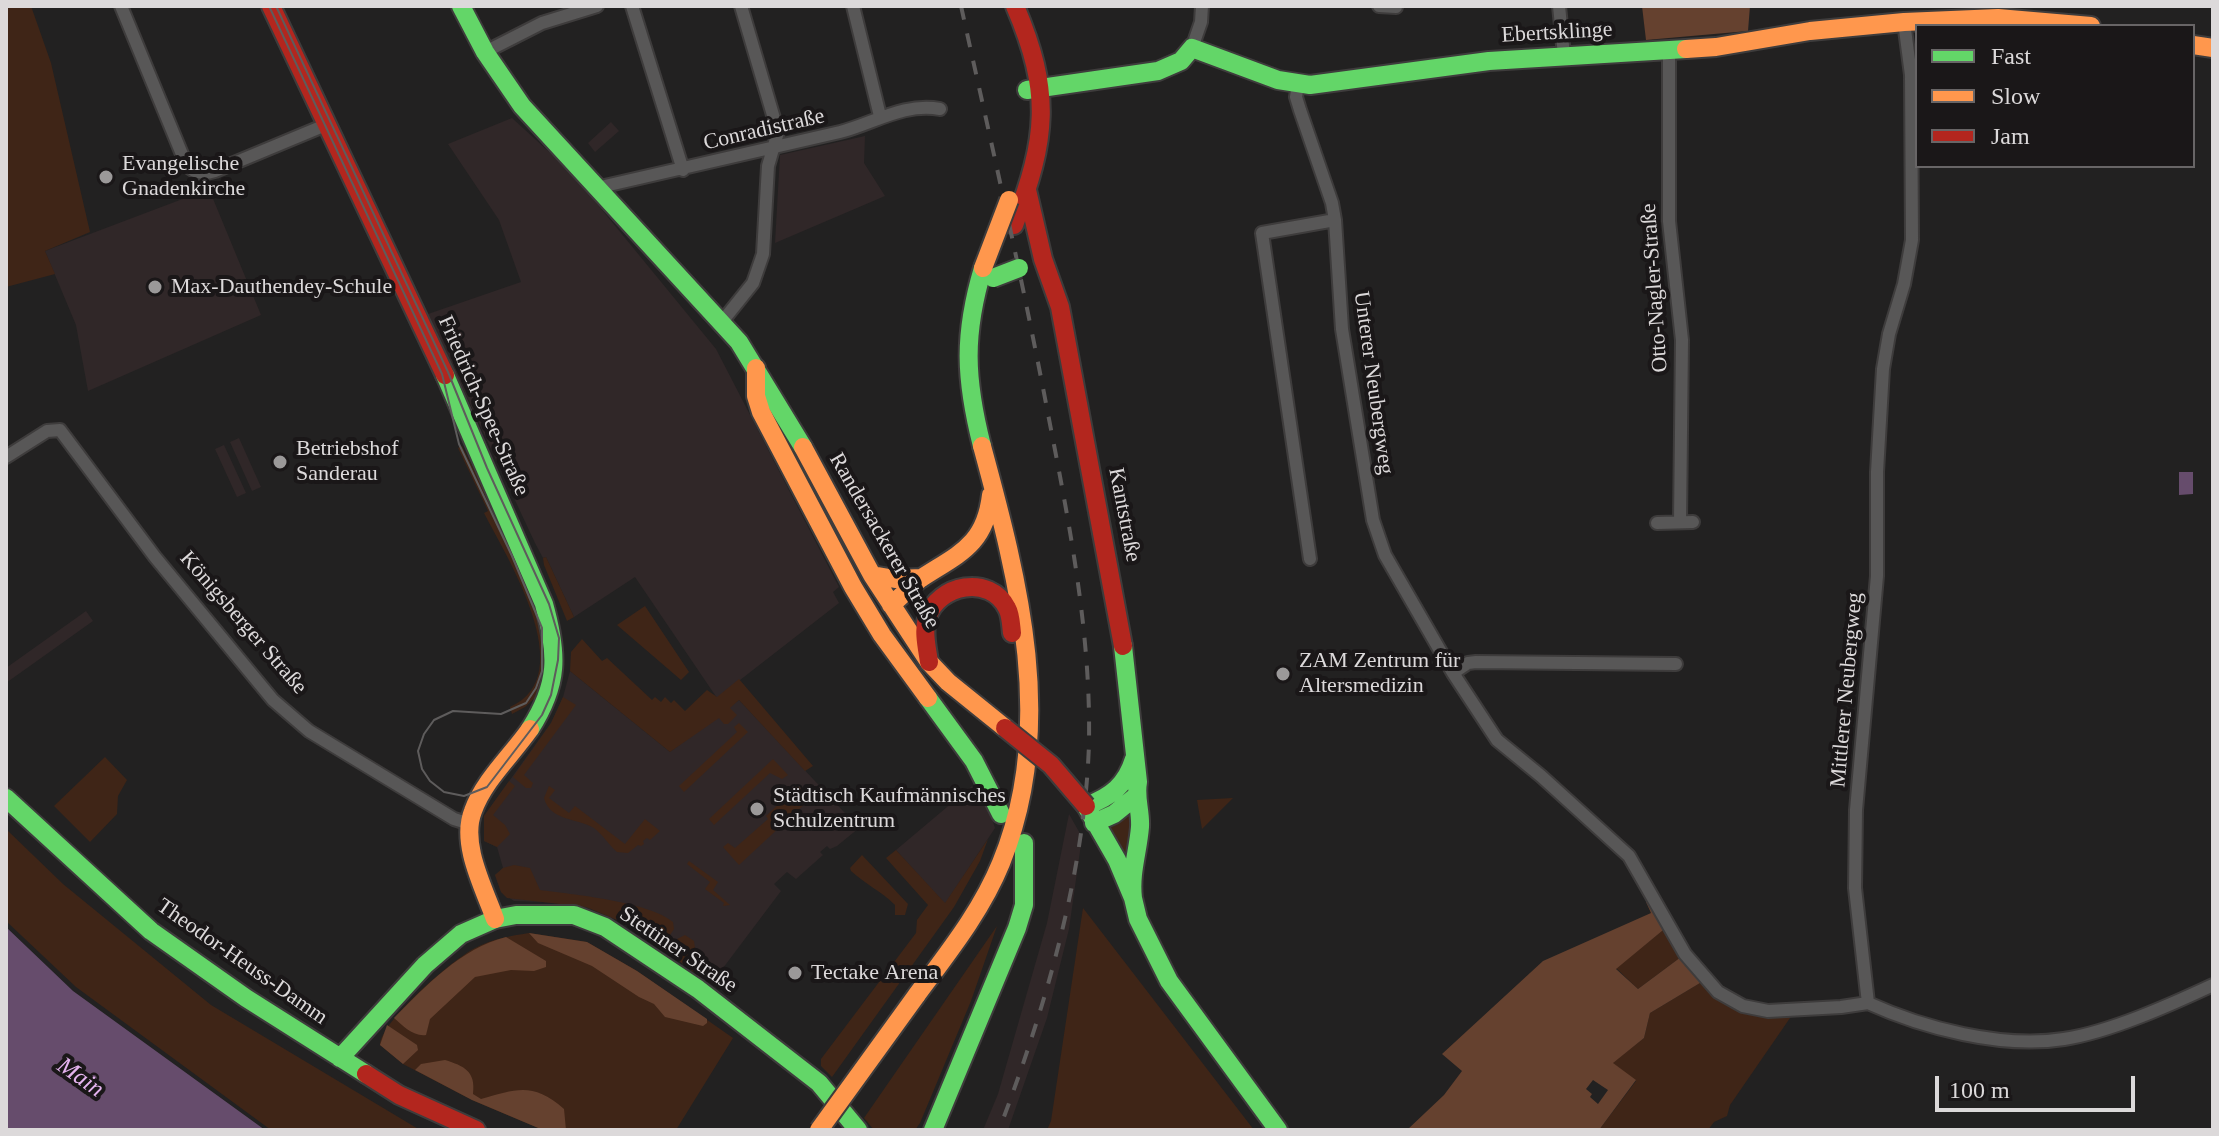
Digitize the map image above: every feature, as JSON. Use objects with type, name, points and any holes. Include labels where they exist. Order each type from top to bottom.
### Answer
[{"type":"main road","name":"Friedrich-Spee-Straße","points":[[271,6],[442,368],[544,604],[556,640],[556,667],[549,696],[480,797],[472,811],[470,824]]},
{"type":"main road","name":"Randersackerer Straße","points":[[461,6],[485,52],[522,106],[636,228],[756,366],[872,575],[929,662],[948,682],[1051,765],[1090,815],[1117,860],[1134,906],[1169,981],[1278,1130]]},
{"type":"main road","points":[[819,1130],[922,998],[979,931],[1002,893],[1024,843],[1036,797],[1044,725],[1041,670],[1024,561],[983,400],[978,332],[989,277],[1025,150],[1034,89],[1001,6]]},
{"type":"main road","name":"Kantstraße","points":[[1015,6],[1037,67],[1034,89],[1041,138],[1027,190],[1043,259],[1055,291],[1080,407],[1120,622],[1138,782],[1135,797],[1140,824],[1131,879],[1134,906]]},
{"type":"main road","name":"Ebertsklinge","points":[[1192,48],[1298,84],[1322,84],[1476,62],[1669,51],[1745,43],[1810,31],[1904,22],[1960,12],[2071,24]]},
{"type":"main road","points":[[1034,89],[1158,71],[1181,61],[1192,48]]},
{"type":"main road","points":[[835,1130],[971,920],[1012,838],[1026,779],[1030,715],[1016,582],[970,399],[965,362],[971,310],[1014,225],[1027,190]]},
{"type":"main road","points":[[989,277],[1019,268],[1042,276],[1055,291]]},
{"type":"main road","name":"Randersackerer Straße","points":[[756,366],[756,396],[761,412],[839,563],[882,635],[974,761],[996,800],[1003,820]]},
{"type":"main road","points":[[891,605],[922,578],[947,566],[975,540],[990,511],[991,479]]},
{"type":"main road","points":[[872,575],[895,579],[922,578]]},
{"type":"main road","points":[[929,662],[926,625],[934,603],[955,588],[985,588],[997,595],[1006,608],[1011,627],[1018,690],[1014,781],[1003,820],[1001,864]]},
{"type":"main road","name":"Kantstraße","points":[[1090,815],[1128,777],[1134,749]]},
{"type":"main road","points":[[1090,815],[1114,814],[1135,797]]},
{"type":"main road","name":"Theodor-Heuss-Damm","points":[[6,798],[151,931],[246,998],[399,1095],[476,1130]]},
{"type":"main road","points":[[470,824],[471,841],[495,919]]},
{"type":"main road","points":[[933,1130],[1017,928],[1024,905],[1024,843]]},
{"type":"main road","name":"Stettiner Straße","points":[[340,1058],[416,975],[461,934],[495,919],[516,915],[574,915],[605,927],[653,957],[805,1071],[825,1089],[858,1130]]},
{"type":"street","points":[[121,6],[186,164],[196,173],[215,171],[328,124]]},
{"type":"street","points":[[485,52],[542,23],[597,6]]},
{"type":"street","points":[[632,6],[683,170]]},
{"type":"street","points":[[721,323],[753,283],[763,254],[768,166],[778,132],[741,6]]},
{"type":"street","points":[[853,6],[880,116]]},
{"type":"street","points":[[1192,48],[1198,34],[1202,6]]},
{"type":"street","points":[[1379,6],[1396,7]]},
{"type":"street","points":[[1559,6],[1564,55]]},
{"type":"street","name":"Mittlerer Neubergweg","points":[[1868,1003],[1855,888],[1856,810],[1877,576],[1877,472],[1883,369],[1912,240],[1911,75],[1904,22]]},
{"type":"street","name":"Otto-Nagler-Straße","points":[[1657,523],[1686,522],[1682,340],[1669,221],[1669,51]]},
{"type":"street","name":"Unterer Neubergweg","points":[[1298,84],[1296,97],[1335,220],[1342,329],[1373,520],[1385,555],[1453,673],[1497,740],[1629,856],[1685,954],[1718,992],[1743,1006],[1768,1011],[1868,1003]]},
{"type":"street","name":"Conradistraße","points":[[596,188],[864,126],[880,116],[931,107],[940,109]]},
{"type":"street","points":[[1310,559],[1262,233],[1335,220]]},
{"type":"street","name":"Königsberger Straße","points":[[6,457],[47,431],[60,430],[161,565],[273,700],[309,731],[454,819],[470,824]]},
{"type":"street","points":[[1453,673],[1468,663],[1476,662],[1676,664]]},
{"type":"street","points":[[1868,1003],[1910,1020],[1963,1033],[2014,1041],[2040,1041],[2083,1034],[2213,985]]},
{"type":"shaded area","points":[[6,6],[31,6],[51,63],[90,232],[45,251],[55,274],[6,287]]},
{"type":"shaded area","points":[[1642,6],[1750,6],[1748,31],[1646,40]]},
{"type":"shaded area","points":[[512,118],[571,172],[716,349],[839,587],[833,592],[839,603],[717,698],[635,577],[574,617],[546,557],[543,558],[535,543],[428,314],[521,282],[499,220],[448,144]]},
{"type":"shaded area","points":[[611,122],[619,131],[595,152],[588,143]]},
{"type":"shaded area","points":[[865,136],[864,163],[885,196],[775,243],[780,155]]},
{"type":"shaded area","name":"Max-Dauthendey-Schule","points":[[209,189],[261,315],[88,391],[76,325],[45,251]]},
{"type":"shaded area","points":[[239,438],[261,487],[252,491],[230,442]]},
{"type":"shaded area","points":[[224,445],[246,493],[237,497],[215,449]]},
{"type":"shaded area","points":[[462,446],[527,577],[545,630],[546,663],[537,699],[512,714],[510,707],[530,692],[539,670],[539,643],[521,585],[484,513],[488,511],[458,448]]},
{"type":"shaded area","points":[[546,557],[574,617],[567,621],[544,565],[543,558]]},
{"type":"shaded area","points":[[645,606],[689,672],[681,680],[617,625]]},
{"type":"shaded area","points":[[86,611],[93,621],[6,683],[6,668]]},
{"type":"shaded area","points":[[582,639],[602,661],[607,658],[652,700],[655,697],[661,702],[665,697],[671,703],[674,700],[685,711],[707,690],[717,697],[739,679],[813,766],[805,771],[739,700],[730,708],[737,715],[728,724],[719,718],[670,752],[570,671],[571,652]]},
{"type":"shaded area","points":[[570,671],[670,752],[739,700],[859,828],[837,846],[830,849],[827,846],[820,852],[823,855],[796,879],[787,872],[774,884],[781,891],[717,976],[707,968],[700,977],[670,954],[661,942],[655,944],[606,913],[569,903],[514,901],[501,892],[495,875],[503,868],[497,847],[484,841],[484,816],[551,723]]},
{"type":"shaded area","points":[[563,697],[576,705],[524,775],[533,783],[531,788],[526,788],[513,777],[551,723]]},
{"type":"shaded area","points":[[739,723],[748,732],[684,792],[679,786],[737,732],[734,727]]},
{"type":"shaded area","points":[[105,757],[127,780],[118,796],[117,814],[90,842],[54,806]]},
{"type":"shaded area","points":[[773,759],[788,775],[782,779],[770,773],[714,825],[709,819]]},
{"type":"shaded area","points":[[509,781],[515,786],[493,815],[510,834],[497,847],[484,841],[484,816]]},
{"type":"shaded area","points":[[549,786],[555,790],[549,798],[569,813],[575,806],[625,844],[645,819],[660,831],[628,853],[617,852],[594,828],[552,811],[544,798]]},
{"type":"shaded area","points":[[798,786],[810,799],[739,865],[723,847],[728,843],[735,848],[768,819],[766,816]]},
{"type":"shaded area","points":[[972,786],[989,810],[995,828],[945,904],[896,850]]},
{"type":"shaded area","points":[[1233,798],[1202,829],[1197,800]]},
{"type":"shaded area","points":[[1133,810],[1127,862],[1104,826]]},
{"type":"shaded area","points":[[1069,814],[1082,837],[1069,929],[1047,1018],[1008,1130],[983,1130],[998,1094],[1047,923]]},
{"type":"shaded area","points":[[6,829],[63,884],[211,1005],[420,1130],[271,1130],[76,987],[6,921]]},
{"type":"shaded area","points":[[988,839],[980,861],[954,907],[832,1077],[821,1066],[821,1059],[916,933],[917,920],[928,905],[886,858],[896,850],[945,903]]},
{"type":"shaded area","points":[[862,855],[908,904],[905,915],[895,915],[895,905],[851,871],[850,868]]},
{"type":"shaded area","points":[[689,861],[718,882],[713,890],[730,905],[723,906],[724,903],[705,889],[710,882],[687,864]]},
{"type":"shaded area","points":[[514,865],[530,868],[540,890],[647,909],[673,922],[674,929],[655,944],[624,923],[586,907],[507,898],[501,892],[495,875],[503,868]]},
{"type":"shaded area","points":[[1653,899],[1668,926],[1616,969],[1638,989],[1685,954],[1705,980],[1650,1013],[1644,1038],[1613,1063],[1636,1080],[1599,1130],[1407,1130],[1444,1095],[1462,1071],[1442,1054],[1543,961],[1651,913],[1646,902]],"holes":[[[1593,1080],[1608,1090],[1598,1104],[1586,1089]]]},
{"type":"shaded area","points":[[1083,908],[1254,1130],[1047,1130],[1051,1121]]},
{"type":"shaded area","points":[[997,926],[971,1001],[920,1123],[915,1130],[874,1130],[864,1118]]},
{"type":"shaded area","points":[[1668,926],[1685,954],[1638,989],[1616,968]]},
{"type":"shaded area","points":[[529,933],[587,942],[637,971],[733,1038],[676,1130],[543,1130],[472,1100],[403,1064],[380,1045],[383,1034],[404,1007],[464,955],[501,938]]},
{"type":"shaded area","points":[[529,933],[587,942],[637,971],[707,1019],[707,1023],[703,1026],[665,1017],[654,1004],[592,966],[538,943]]},
{"type":"shaded area","points":[[685,935],[694,941],[697,962],[704,972],[700,977],[670,954],[669,949],[675,940]]},
{"type":"shaded area","points":[[506,937],[546,961],[546,967],[475,977],[430,1019],[426,1035],[413,1033],[394,1018],[459,959]]},
{"type":"shaded area","points":[[1705,980],[1732,1001],[1790,1010],[1790,1018],[1730,1105],[1727,1116],[1714,1122],[1708,1130],[1599,1130],[1636,1081],[1612,1063],[1644,1038],[1650,1013]]},
{"type":"shaded area","points":[[387,1025],[417,1045],[418,1050],[403,1064],[380,1045]]},
{"type":"shaded area","points":[[445,1060],[467,1071],[473,1080],[473,1094],[481,1099],[524,1090],[553,1100],[564,1109],[566,1130],[543,1130],[472,1100],[415,1070],[421,1064]]},
{"type":"water","points":[[2179,472],[2193,472],[2193,494],[2179,495]]},
{"type":"water","name":"Main","points":[[6,927],[73,991],[265,1130],[6,1130]]},
{"type":"tram line","points":[[269,6],[442,374],[459,444],[542,628],[542,671],[526,703],[501,714],[453,711],[434,720],[424,734],[418,751],[422,769],[430,781],[444,792],[464,796],[487,787],[542,715],[551,695],[559,638],[549,604],[487,468],[448,372],[276,6]]},
{"type":"railway","points":[[961,6],[1028,312],[1064,495],[1077,577],[1089,701],[1086,792],[1071,891],[1047,989],[999,1130]]},
{"type":"traffic: fast","points":[[461,6],[485,52],[522,106],[739,342],[803,447]]},
{"type":"traffic: fast","points":[[1027,90],[1158,71],[1181,61],[1192,48],[1278,80],[1310,85],[1489,61],[1686,49]]},
{"type":"traffic: fast","points":[[982,446],[972,399],[969,336],[983,268]]},
{"type":"traffic: fast","points":[[993,278],[1019,268]]},
{"type":"traffic: fast","points":[[445,375],[549,622],[553,654],[551,683],[540,713],[530,729]]},
{"type":"traffic: fast","points":[[1123,646],[1140,821],[1133,898]]},
{"type":"traffic: fast","points":[[928,698],[974,761],[1001,814]]},
{"type":"traffic: fast","points":[[1134,759],[1127,776],[1116,789],[1086,806],[1117,860],[1138,919],[1169,981],[1278,1130]]},
{"type":"traffic: fast","points":[[1094,823],[1114,814],[1135,797]]},
{"type":"traffic: fast","points":[[6,798],[151,931],[246,998],[366,1074]]},
{"type":"traffic: fast","points":[[933,1130],[1017,928],[1024,905],[1024,843]]},
{"type":"traffic: fast","points":[[340,1058],[425,965],[461,934],[495,919],[516,915],[574,915],[605,927],[698,989],[819,1083],[858,1130]]},
{"type":"traffic: slow","points":[[1686,49],[1810,31],[1904,22],[1998,18],[2068,24]]},
{"type":"traffic: slow","points":[[2195,45],[2213,48]]},
{"type":"traffic: slow","points":[[983,268],[1009,200]]},
{"type":"traffic: slow","points":[[756,368],[756,396],[761,412],[853,587],[882,635],[928,698]]},
{"type":"traffic: slow","points":[[916,996],[963,932],[993,881],[1018,812],[1027,760],[1029,707],[1019,602],[982,446]]},
{"type":"traffic: slow","points":[[803,447],[872,575],[929,662],[948,682],[1005,728]]},
{"type":"traffic: slow","points":[[891,605],[920,579],[968,547],[983,526],[991,495]]},
{"type":"traffic: slow","points":[[872,575],[895,579],[922,578]]},
{"type":"traffic: slow","points":[[495,919],[471,852],[470,824],[484,789],[530,729]]},
{"type":"traffic: slow","points":[[819,1130],[916,996]]},
{"type":"traffic: jam","points":[[271,6],[445,375]]},
{"type":"traffic: jam","points":[[1014,225],[1033,166],[1041,116],[1035,65],[1015,6]]},
{"type":"traffic: jam","points":[[1027,190],[1043,259],[1060,307],[1123,646]]},
{"type":"traffic: jam","points":[[929,662],[925,634],[927,618],[933,606],[953,591],[977,587],[999,597],[1008,611],[1012,633]]},
{"type":"traffic: jam","points":[[1005,728],[1051,765],[1086,806]]},
{"type":"traffic: jam","points":[[366,1074],[399,1095],[476,1130]]},
{"type":"place","name":"Evangelische Gnadenkirche","points":[[106,177]]},
{"type":"place","name":"Max-Dauthendey-Schule","points":[[155,287]]},
{"type":"place","name":"Betriebshof Sanderau","points":[[280,462]]},
{"type":"place","name":"ZAM Zentrum für Altersmedizin","points":[[1283,674]]},
{"type":"place","name":"Städtisch Kaufmännisches Schulzentrum","points":[[757,809]]},
{"type":"place","name":"Tectake Arena","points":[[795,973]]}]
